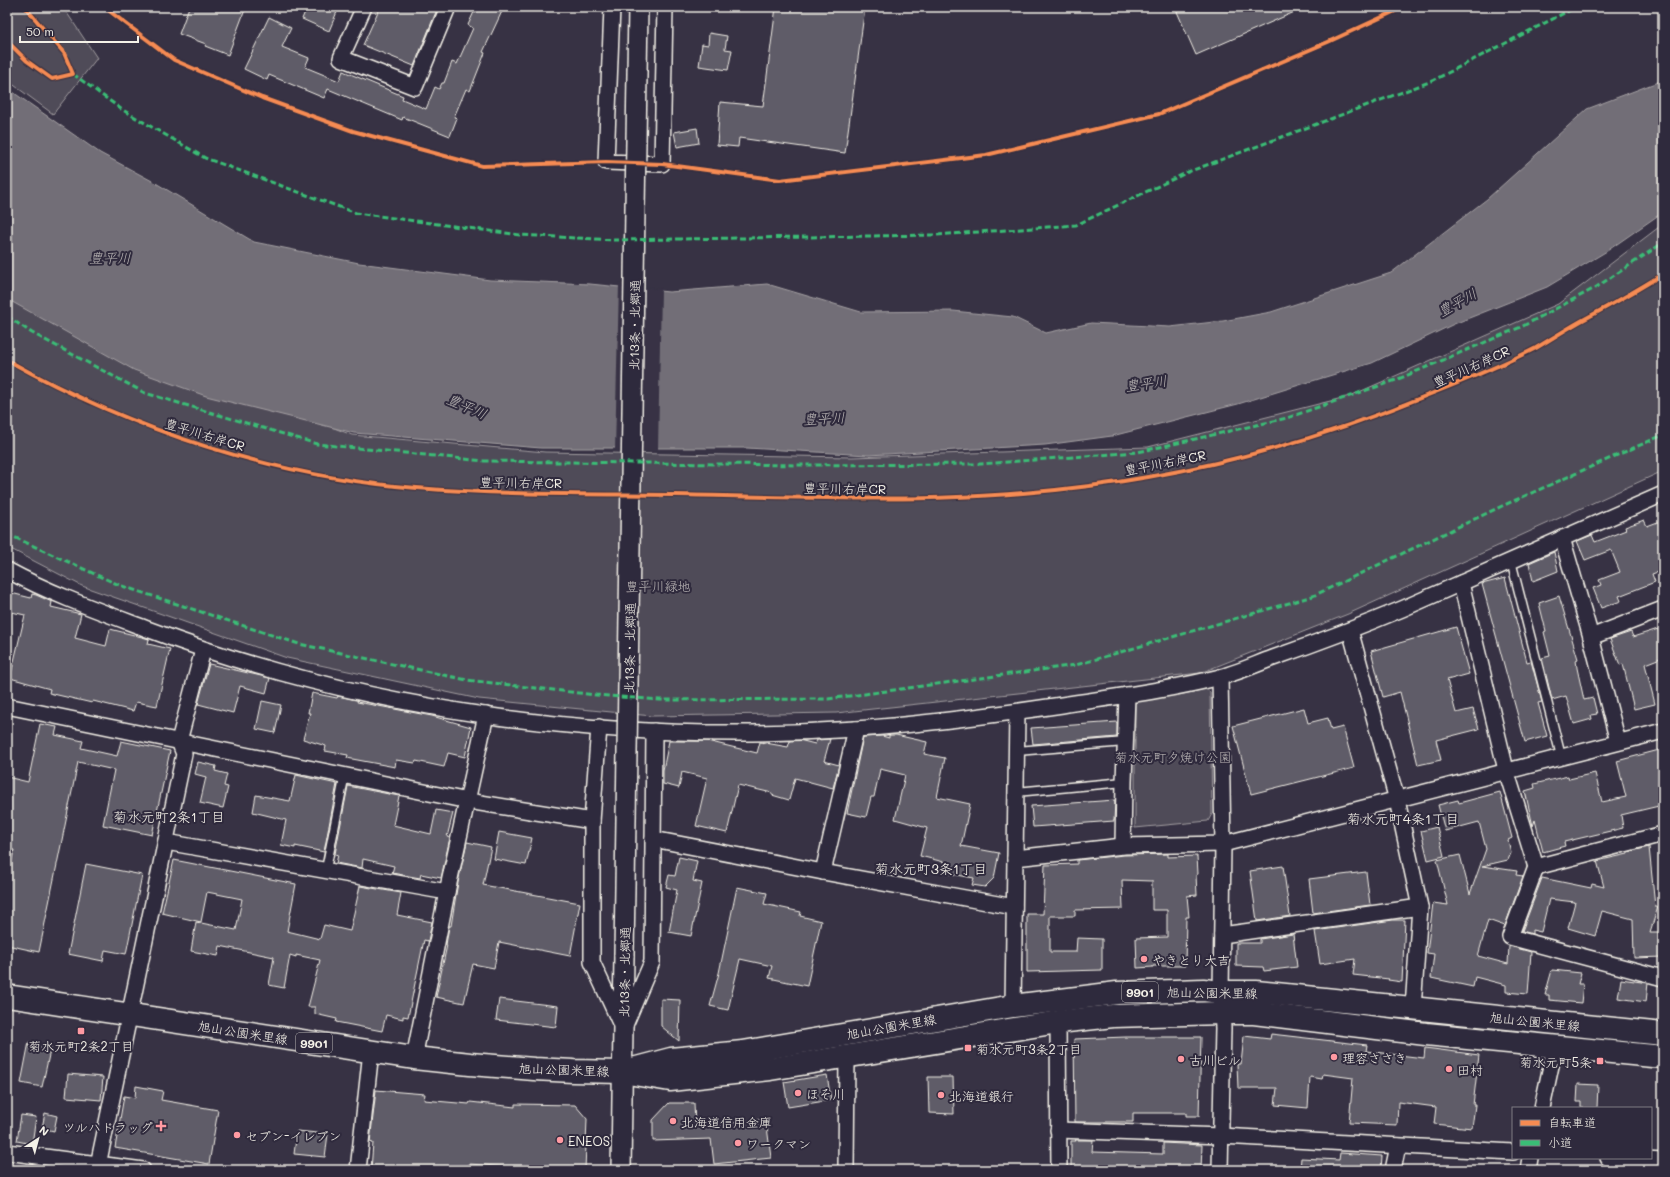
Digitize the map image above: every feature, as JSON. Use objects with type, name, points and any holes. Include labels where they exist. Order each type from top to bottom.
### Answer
[{"type":"main road","name":"旭山公園米里線","points":[[622,1072],[671,1059],[743,1052],[1013,1006],[1117,993],[1203,990],[1222,1002],[1254,1013],[1411,1032],[1663,1057]]},
{"type":"main road","name":"旭山公園米里線","points":[[7,996],[414,1058],[550,1070],[622,1072],[670,1080],[770,1069],[1058,1022],[1222,1002],[1256,992],[1663,1034]]},
{"type":"street","points":[[364,7],[341,58],[415,88],[448,7]]},
{"type":"street","points":[[612,7],[606,162],[662,164],[665,7]]},
{"type":"street","name":"北13条・北郷通","points":[[621,1170],[638,7]]},
{"type":"street","points":[[7,570],[74,602],[203,650],[300,678],[380,697],[486,715],[599,727],[654,731],[744,732],[856,729],[944,721],[1018,712],[1127,695],[1220,678],[1350,630],[1663,494]]},
{"type":"street","points":[[1562,538],[1591,637],[1618,742]]},
{"type":"street","points":[[1461,583],[1506,770],[1536,867],[1510,937],[1663,978]]},
{"type":"street","points":[[1591,637],[1663,609]]},
{"type":"street","points":[[1350,630],[1397,800],[1420,908],[1413,1008]]},
{"type":"street","points":[[97,1167],[184,754],[179,741],[203,650]]},
{"type":"street","points":[[1220,678],[1223,844],[1220,1170]]},
{"type":"street","points":[[1124,846],[1124,782],[1127,695]]},
{"type":"street","points":[[7,706],[345,774],[468,801],[592,821]]},
{"type":"street","points":[[1013,1006],[1018,712]]},
{"type":"street","points":[[414,1058],[447,892],[486,715]]},
{"type":"street","points":[[599,727],[592,821],[592,962],[623,1030]]},
{"type":"street","points":[[823,872],[856,729]]},
{"type":"street","points":[[623,1030],[652,962],[654,731]]},
{"type":"street","points":[[1015,858],[1124,846],[1223,844],[1397,800],[1506,770],[1663,731]]},
{"type":"street","points":[[1536,867],[1663,834]]},
{"type":"street","points":[[653,838],[823,872],[1014,907]]},
{"type":"street","points":[[166,842],[326,869],[447,892]]},
{"type":"street","points":[[1222,935],[1420,908]]},
{"type":"street","points":[[1058,1022],[1058,1170]]},
{"type":"street","points":[[1542,1107],[1556,1047]]},
{"type":"street","points":[[358,1170],[371,1052]]},
{"type":"street","points":[[846,1170],[847,1057]]},
{"type":"street","points":[[1058,1130],[1221,1136],[1512,1152]]},
{"type":"street","points":[[1393,1170],[1398,1146]]},
{"type":"street","points":[[7,1152],[97,1167],[143,1170]]},
{"type":"street","points":[[1528,1170],[1530,1159]]},
{"type":"street","points":[[1611,1159],[1626,1165],[1663,1161]]},
{"type":"lane","points":[[1511,561],[1561,756]]},
{"type":"lane","points":[[1017,751],[1125,742]]},
{"type":"lane","points":[[326,869],[345,774]]},
{"type":"lane","points":[[1016,792],[1124,782]]},
{"type":"green space","points":[[7,7],[63,7],[97,58],[53,114],[7,80]]},
{"type":"green space","name":"豊平川緑地","points":[[1663,224],[1663,471],[1348,614],[1200,673],[836,713],[652,716],[479,699],[287,658],[82,586],[7,547],[7,275],[165,362],[352,435],[545,452],[852,457],[1148,447],[1350,396],[1558,304]]},
{"type":"green space","name":"菊水元町夕焼け公園","points":[[1205,689],[1210,692],[1212,814],[1208,821],[1135,828],[1135,697],[1179,695]]},
{"type":"water","name":"豊平川","points":[[1663,80],[1663,212],[1607,251],[1547,287],[1454,324],[1372,363],[1238,404],[1112,436],[1045,445],[868,455],[747,448],[541,448],[354,433],[206,396],[134,370],[7,299],[7,88],[100,153],[154,182],[254,242],[359,263],[490,280],[590,284],[669,292],[767,284],[861,312],[953,311],[1013,317],[1046,333],[1091,323],[1170,327],[1223,321],[1271,312],[1391,273],[1487,199],[1587,109]]},
{"type":"pier","points":[[619,284],[661,289],[658,450],[615,450]]},
{"type":"building","points":[[189,7],[246,7],[228,55],[205,46],[206,44],[179,34]]},
{"type":"building","points":[[307,7],[339,7],[329,31],[302,19]]},
{"type":"building","points":[[380,7],[438,7],[414,66],[363,45]]},
{"type":"building","points":[[479,7],[504,7],[483,52],[485,53],[470,91],[466,89],[454,117],[457,118],[450,136],[403,117],[402,120],[328,89],[324,98],[269,75],[267,80],[244,69],[269,17],[291,28],[282,47],[309,58],[305,67],[339,81],[343,71],[403,96],[402,99],[426,109],[435,87],[439,89],[442,83],[444,83],[452,62],[457,64],[473,28],[468,25],[474,12],[476,13]]},
{"type":"building","points":[[776,7],[865,7],[845,153],[739,138],[738,147],[717,145],[720,102],[763,106]]},
{"type":"building","points":[[1175,7],[1306,7],[1196,55]]},
{"type":"building","points":[[709,33],[727,36],[725,49],[732,50],[728,70],[699,66],[702,44],[708,45]]},
{"type":"building","points":[[697,128],[699,143],[677,147],[674,132]]},
{"type":"building","points":[[1644,520],[1647,526],[1663,520],[1663,570],[1652,574],[1655,582],[1619,596],[1621,601],[1601,608],[1593,588],[1601,585],[1599,580],[1620,572],[1611,550],[1585,560],[1577,541],[1592,535],[1595,542],[1626,530],[1625,527]]},
{"type":"building","points":[[1554,552],[1558,571],[1533,581],[1529,563]]},
{"type":"building","points":[[1505,578],[1527,662],[1531,661],[1542,702],[1538,703],[1547,736],[1525,742],[1482,584]]},
{"type":"building","points":[[7,592],[31,598],[32,594],[36,595],[52,602],[51,607],[81,614],[75,638],[106,646],[110,629],[149,639],[148,644],[170,649],[157,706],[136,702],[133,711],[93,701],[92,703],[49,693],[50,689],[10,678],[25,615],[7,611]]},
{"type":"building","points":[[1559,596],[1578,659],[1576,660],[1577,668],[1584,700],[1593,698],[1597,714],[1591,715],[1592,719],[1574,724],[1566,696],[1552,700],[1542,658],[1550,656],[1539,603]]},
{"type":"building","points":[[1456,627],[1469,674],[1447,680],[1456,713],[1473,709],[1479,729],[1436,740],[1441,760],[1418,765],[1400,692],[1383,697],[1371,651]]},
{"type":"building","points":[[1658,629],[1663,642],[1663,657],[1645,664],[1655,704],[1634,709],[1623,664],[1620,665],[1610,639],[1631,632],[1633,637]]},
{"type":"building","points":[[209,664],[270,678],[266,693],[240,686],[233,713],[198,704]]},
{"type":"building","points":[[312,693],[358,700],[357,702],[432,716],[471,727],[465,757],[448,753],[444,767],[416,761],[415,763],[396,760],[395,767],[347,758],[348,755],[325,751],[326,746],[303,739],[310,713],[308,713]]},
{"type":"building","points":[[262,701],[281,705],[275,733],[256,729]]},
{"type":"building","points":[[1304,708],[1308,723],[1328,718],[1331,730],[1343,727],[1354,768],[1251,794],[1233,726]]},
{"type":"building","points":[[1117,722],[1117,737],[1033,744],[1031,728]]},
{"type":"building","points":[[40,724],[57,727],[55,735],[83,741],[81,748],[117,756],[121,741],[170,751],[152,835],[103,825],[114,770],[78,762],[39,952],[7,945],[7,882],[14,850],[7,849],[7,777],[28,782]]},
{"type":"building","points":[[889,735],[896,735],[927,742],[924,754],[945,758],[937,797],[970,804],[961,846],[999,853],[994,878],[985,887],[972,885],[974,878],[946,873],[948,863],[920,856],[927,828],[895,819],[905,775],[880,769],[874,797],[871,797],[866,817],[847,813],[863,737],[882,736],[889,738]]},
{"type":"building","points":[[830,739],[824,761],[839,765],[833,788],[795,778],[789,800],[772,795],[772,793],[738,785],[727,833],[696,826],[707,778],[682,772],[679,788],[663,784],[663,770],[669,741],[707,741],[757,753],[760,742],[788,747],[790,741],[799,740],[815,744],[817,740]]},
{"type":"building","points":[[1663,749],[1663,805],[1621,815],[1623,828],[1564,842],[1565,846],[1543,852],[1535,820],[1533,826],[1525,791],[1535,788],[1534,784],[1568,776],[1569,779],[1595,773],[1602,802],[1626,797],[1617,761]]},
{"type":"building","points":[[198,762],[216,766],[215,771],[227,774],[224,786],[228,787],[223,808],[200,803],[206,777],[195,774]]},
{"type":"building","points":[[296,775],[337,784],[324,852],[295,846],[295,848],[281,845],[286,820],[253,812],[256,795],[290,801]]},
{"type":"building","points":[[348,786],[399,796],[393,825],[431,834],[436,810],[453,813],[447,837],[450,838],[441,878],[421,874],[420,878],[392,873],[394,866],[363,859],[362,868],[336,863],[338,855],[335,854]]},
{"type":"building","points":[[1500,792],[1512,838],[1508,840],[1511,853],[1508,860],[1482,866],[1517,871],[1516,875],[1523,876],[1505,926],[1488,920],[1478,956],[1508,964],[1509,946],[1531,952],[1528,994],[1506,992],[1506,985],[1475,977],[1473,987],[1431,978],[1434,954],[1427,953],[1433,903],[1448,905],[1437,860],[1460,855],[1470,894],[1486,849],[1479,822],[1445,831],[1438,805],[1458,800],[1459,803]]},
{"type":"building","points":[[1115,800],[1114,821],[1033,827],[1031,806]]},
{"type":"building","points":[[1437,827],[1444,856],[1428,860],[1421,831]]},
{"type":"building","points":[[499,832],[532,838],[526,865],[494,859]]},
{"type":"building","points":[[467,842],[491,847],[483,885],[580,903],[570,956],[499,942],[494,968],[473,964],[464,1003],[436,997]]},
{"type":"building","points":[[1649,847],[1655,907],[1658,907],[1650,932],[1662,932],[1663,957],[1634,958],[1633,919],[1602,911],[1595,936],[1568,928],[1575,902],[1549,899],[1541,932],[1532,930],[1532,934],[1522,931],[1542,878],[1591,888],[1592,884],[1604,887],[1597,861],[1628,854],[1628,852]]},
{"type":"building","points":[[1168,854],[1168,857],[1197,856],[1197,895],[1187,896],[1189,917],[1186,917],[1185,966],[1153,966],[1137,968],[1136,938],[1167,937],[1167,910],[1152,910],[1152,881],[1122,880],[1123,909],[1075,910],[1075,916],[1050,916],[1050,952],[1076,952],[1077,938],[1102,939],[1102,970],[1027,972],[1027,914],[1043,914],[1045,865],[1077,864],[1077,860],[1124,855]]},
{"type":"building","points":[[679,857],[697,861],[693,881],[702,883],[691,936],[669,932],[677,890],[666,887],[669,875],[675,876]]},
{"type":"building","points":[[174,860],[296,884],[287,931],[320,939],[324,925],[350,931],[360,886],[401,893],[397,915],[432,922],[428,941],[424,940],[408,1017],[403,1016],[403,1019],[386,1015],[382,1031],[336,1022],[337,1019],[315,1014],[315,1007],[308,1007],[320,960],[290,955],[284,988],[269,985],[274,957],[220,946],[218,956],[191,951],[196,922],[236,930],[242,899],[207,892],[201,922],[162,913]]},
{"type":"building","points":[[86,864],[142,875],[126,954],[105,950],[103,961],[68,954]]},
{"type":"building","points":[[1283,866],[1290,916],[1257,921],[1250,871]]},
{"type":"building","points":[[1366,872],[1370,905],[1313,913],[1309,879]]},
{"type":"building","points":[[737,887],[767,893],[764,904],[801,912],[800,916],[821,921],[807,986],[769,978],[772,966],[740,959],[728,1010],[710,1006],[719,973]]},
{"type":"building","points":[[1393,920],[1405,920],[1402,982],[1353,975],[1355,959],[1320,964],[1315,931]]},
{"type":"building","points":[[1293,934],[1297,967],[1264,971],[1263,967],[1236,966],[1236,943],[1260,943],[1260,939]]},
{"type":"building","points":[[1552,970],[1581,973],[1578,984],[1583,984],[1581,1003],[1549,1000],[1549,995],[1545,995]]},
{"type":"building","points":[[1621,979],[1648,983],[1646,1002],[1618,998]]},
{"type":"building","points":[[499,999],[558,1006],[556,1027],[496,1020]]},
{"type":"building","points":[[661,999],[680,1000],[679,1041],[661,1026]]},
{"type":"building","points":[[1271,1034],[1367,1045],[1366,1051],[1424,1058],[1425,1048],[1479,1055],[1472,1128],[1434,1124],[1436,1107],[1398,1102],[1397,1125],[1349,1123],[1353,1078],[1323,1074],[1322,1079],[1310,1077],[1308,1108],[1275,1105],[1277,1088],[1238,1088],[1237,1064],[1241,1064],[1244,1036],[1270,1039]]},
{"type":"building","points":[[1201,1037],[1199,1116],[1186,1116],[1186,1113],[1133,1113],[1133,1122],[1075,1122],[1074,1039]]},
{"type":"building","points":[[29,1042],[51,1046],[42,1087],[21,1083]]},
{"type":"building","points":[[68,1074],[103,1077],[101,1100],[66,1097]]},
{"type":"building","points":[[827,1075],[831,1100],[788,1107],[784,1082]]},
{"type":"building","name":"北海道銀行","points":[[928,1077],[953,1077],[954,1114],[929,1113]]},
{"type":"building","points":[[1578,1084],[1598,1085],[1597,1107],[1581,1107],[1581,1102],[1577,1102]]},
{"type":"building","points":[[136,1086],[163,1091],[161,1100],[218,1110],[209,1164],[115,1148],[124,1096],[135,1098]]},
{"type":"building","points":[[376,1090],[425,1094],[424,1100],[469,1104],[470,1102],[515,1107],[515,1104],[575,1105],[587,1119],[585,1170],[538,1170],[469,1164],[469,1170],[371,1170],[373,1143],[370,1142]]},
{"type":"building","points":[[669,1103],[694,1103],[695,1127],[766,1119],[771,1158],[714,1164],[711,1139],[653,1141],[653,1120]]},
{"type":"building","points":[[45,1113],[57,1116],[54,1131],[42,1128]]},
{"type":"building","points":[[21,1115],[36,1117],[32,1144],[17,1141]]},
{"type":"building","points":[[297,1131],[328,1134],[325,1157],[294,1154]]},
{"type":"building","points":[[1075,1140],[1093,1140],[1092,1152],[1163,1154],[1163,1143],[1202,1145],[1201,1170],[1071,1170],[1071,1141],[1076,1141]]},
{"type":"building","points":[[1340,1153],[1382,1156],[1381,1170],[1300,1170],[1301,1158],[1339,1160]]},
{"type":"marked path","points":[[73,74],[121,109],[205,158],[356,213],[520,235],[614,240],[936,235],[1076,225],[1188,172],[1432,81],[1576,7]]},
{"type":"marked path","points":[[7,316],[32,333],[145,393],[317,444],[484,461],[800,465],[981,464],[1138,452],[1287,418],[1396,380],[1521,327],[1595,288],[1663,243]]},
{"type":"marked path","points":[[7,534],[119,585],[299,644],[467,680],[596,695],[660,700],[828,699],[1076,665],[1313,596],[1502,506],[1663,435]]},
{"type":"cycle path","points":[[7,41],[27,61],[52,79],[73,74],[64,53],[25,7]]},
{"type":"cycle path","points":[[104,7],[174,60],[262,98],[353,131],[482,166],[606,162],[662,164],[780,180],[986,155],[1159,114],[1328,42],[1404,7]]},
{"type":"cycle path","name":"豊平川右岸CR","points":[[7,360],[104,408],[205,446],[257,461],[310,473],[363,482],[417,488],[514,493],[893,499],[980,496],[1075,488],[1180,471],[1232,459],[1334,430],[1384,412],[1485,372],[1511,360],[1536,348],[1663,274]]},
{"type":"place","name":"やきとり大吉","points":[[1144,959]]},
{"type":"place","name":"菊水元町2条2丁目","points":[[81,1031]]},
{"type":"place","name":"菊水元町3条2丁目","points":[[968,1048]]},
{"type":"place","name":"理容ささき","points":[[1334,1057]]},
{"type":"place","name":"古川ビル","points":[[1181,1059]]},
{"type":"place","name":"菊水元町5条","points":[[1600,1061]]},
{"type":"place","name":"田村","points":[[1449,1069]]},
{"type":"place","name":"ほそ川","points":[[798,1093]]},
{"type":"place","name":"北海道銀行","points":[[941,1095]]},
{"type":"place","name":"北海道信用金庫","points":[[673,1121]]},
{"type":"place","name":"ツルハドラッグ","points":[[161,1126]]},
{"type":"place","name":"セブン-イレブン","points":[[237,1135]]},
{"type":"place","name":"ENEOS","points":[[560,1140]]},
{"type":"place","name":"ワークマン","points":[[738,1143]]},
{"type":"district","name":"菊水元町2条1丁目","points":[[169,816]]},
{"type":"district","name":"菊水元町4条1丁目","points":[[1403,818]]},
{"type":"district","name":"菊水元町3条1丁目","points":[[931,868]]}]
